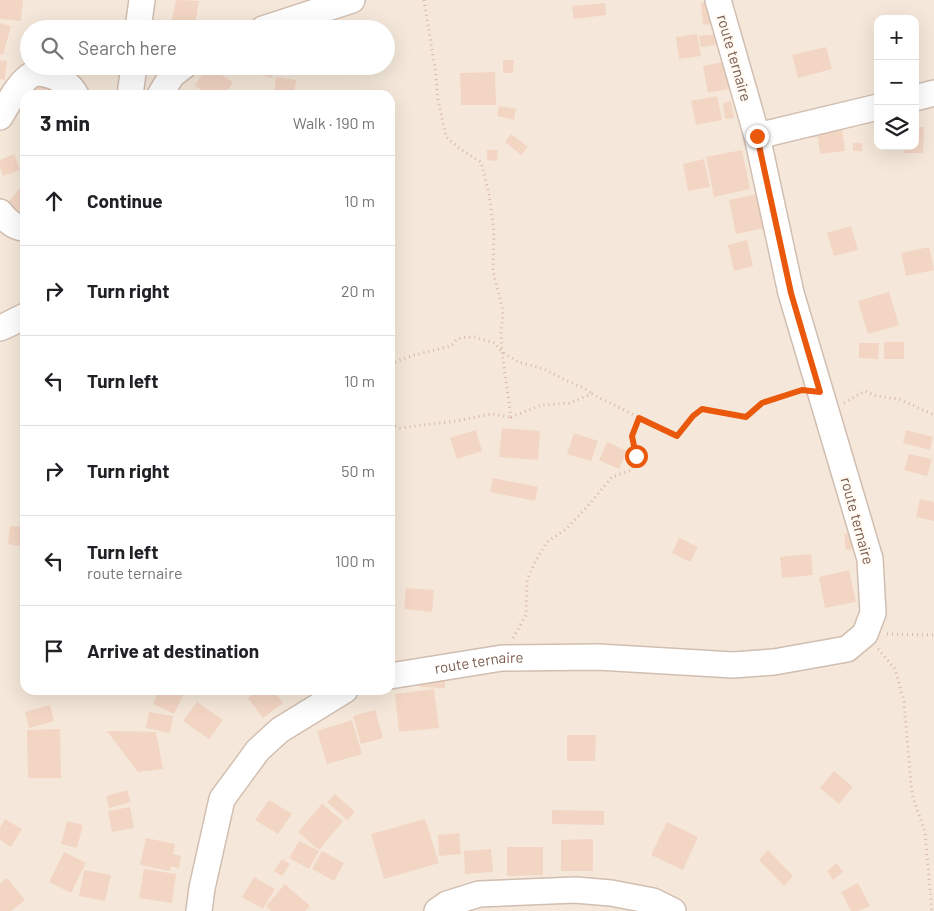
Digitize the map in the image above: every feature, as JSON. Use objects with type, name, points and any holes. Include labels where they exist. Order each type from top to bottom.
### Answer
[{"type":"street","points":[[139,20],[142,0]]},
{"type":"street","points":[[291,20],[352,0]]},
{"type":"street","name":"route ternaire","points":[[395,675],[502,658],[598,657],[733,665],[774,662],[847,649],[865,634],[873,613],[870,559],[791,293],[757,136],[718,0]]},
{"type":"street","points":[[0,117],[12,96],[33,75]]},
{"type":"street","points":[[47,75],[60,79],[73,90]]},
{"type":"street","points":[[131,90],[133,75]]},
{"type":"street","points":[[163,90],[172,75]]},
{"type":"street","points":[[919,97],[934,93]]},
{"type":"street","points":[[757,136],[874,108]]},
{"type":"street","points":[[0,212],[5,219],[20,228]]},
{"type":"street","points":[[0,328],[20,318]]},
{"type":"street","points":[[199,911],[202,888],[222,799],[258,750],[274,735],[337,695]]},
{"type":"street","points":[[437,911],[447,904],[479,894],[575,890],[653,901],[673,911]]},
{"type":"path","points":[[424,0],[438,99],[446,137],[460,149],[481,162],[489,194],[494,232],[494,271],[503,311],[502,352],[511,417]]},
{"type":"path","points":[[395,362],[451,346],[457,340],[466,337],[475,337],[495,343],[502,352],[518,362],[544,369],[677,436],[693,416],[702,409],[746,417],[762,403],[802,390],[823,403],[865,391],[876,396],[899,399],[934,415]]},
{"type":"path","points":[[395,426],[400,428],[456,421],[492,414],[511,417],[542,404],[569,403],[592,394]]},
{"type":"path","points":[[502,658],[526,615],[527,580],[547,542],[566,529],[587,508],[612,477],[632,470],[636,456],[632,436],[639,418]]},
{"type":"path","points":[[865,634],[934,635]]},
{"type":"path","points":[[865,634],[895,669],[904,702],[912,795],[925,832],[932,911]]},
{"type":"shaded area","points":[[0,0],[934,0],[934,911],[0,911]]},
{"type":"building","points":[[0,0],[23,0],[20,21],[0,19]]},
{"type":"building","points":[[176,0],[199,1],[196,20],[172,20]]},
{"type":"building","points":[[724,0],[727,22],[703,25],[701,3]]},
{"type":"building","points":[[605,3],[606,15],[574,19],[572,6]]},
{"type":"building","points":[[0,23],[11,26],[3,55],[0,54]]},
{"type":"building","points":[[697,34],[701,56],[679,59],[676,37]]},
{"type":"building","points":[[719,34],[721,44],[701,47],[699,36]]},
{"type":"building","points":[[826,47],[832,69],[798,78],[792,55]]},
{"type":"building","points":[[0,60],[7,61],[5,80],[0,79]]},
{"type":"building","points":[[503,60],[514,60],[513,73],[503,73]]},
{"type":"building","points":[[728,61],[733,88],[708,93],[703,66]]},
{"type":"building","points":[[495,72],[496,105],[461,105],[460,73]]},
{"type":"building","points":[[202,75],[222,75],[233,82],[228,90],[201,90],[195,86]]},
{"type":"building","points":[[262,75],[273,75],[272,78]]},
{"type":"building","points":[[276,77],[296,80],[295,90],[274,90]]},
{"type":"building","points":[[30,84],[57,88],[57,90],[29,90]]},
{"type":"building","points":[[717,96],[722,120],[696,125],[691,101]]},
{"type":"building","points":[[731,101],[734,118],[725,119],[723,103]]},
{"type":"building","points":[[499,106],[516,109],[514,120],[497,116]]},
{"type":"building","points":[[841,121],[845,151],[820,154],[818,137],[812,138],[811,125]]},
{"type":"building","points":[[919,127],[924,127],[923,153],[904,153],[904,150],[919,150]]},
{"type":"building","points":[[511,134],[528,147],[521,155],[505,142]]},
{"type":"building","points":[[853,143],[862,143],[862,151],[853,151]]},
{"type":"building","points":[[487,150],[498,150],[497,161],[487,160]]},
{"type":"building","points":[[742,150],[750,189],[714,197],[706,157]]},
{"type":"building","points":[[14,154],[20,170],[3,176],[0,160]]},
{"type":"building","points":[[704,159],[710,187],[688,191],[683,164]]},
{"type":"building","points":[[20,188],[20,213],[8,202]]},
{"type":"building","points":[[772,191],[779,225],[736,234],[729,200]]},
{"type":"building","points":[[851,226],[858,250],[834,256],[827,233]]},
{"type":"building","points":[[747,240],[753,266],[734,271],[728,245]]},
{"type":"building","points":[[929,247],[934,270],[906,276],[901,253]]},
{"type":"building","points":[[889,292],[899,325],[868,334],[858,301]]},
{"type":"building","points":[[884,342],[904,342],[904,359],[884,359]]},
{"type":"building","points":[[859,343],[879,343],[878,359],[859,358]]},
{"type":"building","points":[[502,428],[540,431],[538,460],[499,457]]},
{"type":"building","points":[[476,430],[482,451],[457,459],[450,438]]},
{"type":"building","points":[[906,430],[933,437],[930,450],[903,443]]},
{"type":"building","points":[[574,433],[598,441],[591,461],[567,454]]},
{"type":"building","points":[[607,442],[627,451],[619,469],[599,460]]},
{"type":"building","points":[[909,454],[932,459],[927,476],[904,470]]},
{"type":"building","points":[[493,478],[538,487],[535,501],[490,492]]},
{"type":"building","points":[[920,499],[934,502],[934,521],[916,517]]},
{"type":"building","points":[[10,526],[20,527],[20,546],[8,544]]},
{"type":"building","points":[[868,530],[871,547],[846,550],[844,534]]},
{"type":"building","points":[[679,538],[698,547],[690,562],[672,553]]},
{"type":"building","points":[[811,554],[813,575],[782,578],[780,557]]},
{"type":"building","points":[[849,570],[856,602],[825,608],[819,577]]},
{"type":"building","points":[[406,588],[434,590],[432,612],[404,609]]},
{"type":"building","points":[[420,679],[445,679],[445,688],[420,687]]},
{"type":"building","points":[[434,689],[439,728],[399,732],[395,694]]},
{"type":"building","points":[[157,695],[183,695],[174,714],[153,704]]},
{"type":"building","points":[[252,695],[277,695],[283,703],[263,718],[248,698]]},
{"type":"building","points":[[197,702],[223,720],[209,739],[183,721]]},
{"type":"building","points":[[50,705],[54,721],[29,728],[25,712]]},
{"type":"building","points":[[375,710],[383,738],[361,744],[353,716]]},
{"type":"building","points":[[149,712],[173,716],[170,733],[146,728]]},
{"type":"building","points":[[352,720],[362,754],[327,764],[317,731]]},
{"type":"building","points":[[60,729],[61,778],[28,778],[27,730]]},
{"type":"building","points":[[107,731],[156,732],[163,769],[138,772]]},
{"type":"building","points":[[567,735],[596,735],[595,761],[567,761]]},
{"type":"building","points":[[834,771],[853,787],[839,804],[820,788]]},
{"type":"building","points":[[127,790],[131,802],[109,808],[106,796]]},
{"type":"building","points":[[335,794],[355,812],[347,820],[327,802]]},
{"type":"building","points":[[269,800],[292,814],[278,834],[255,820]]},
{"type":"building","points":[[322,804],[343,821],[319,850],[298,832]]},
{"type":"building","points":[[130,807],[134,828],[112,832],[108,811]]},
{"type":"building","points":[[552,810],[604,811],[604,825],[552,824]]},
{"type":"building","points":[[5,819],[22,829],[11,847],[0,840],[0,828]]},
{"type":"building","points":[[425,819],[439,863],[384,879],[371,834]]},
{"type":"building","points":[[67,821],[83,825],[77,848],[61,844]]},
{"type":"building","points":[[667,822],[698,837],[683,870],[651,855]]},
{"type":"building","points":[[459,833],[461,854],[439,856],[438,835]]},
{"type":"building","points":[[146,838],[175,844],[173,854],[181,856],[179,868],[171,866],[170,871],[140,865]]},
{"type":"building","points":[[593,839],[593,871],[561,871],[561,840]]},
{"type":"building","points":[[299,841],[319,851],[309,869],[289,858]]},
{"type":"building","points":[[507,847],[543,847],[543,875],[507,876]]},
{"type":"building","points":[[491,849],[493,872],[465,874],[464,851]]},
{"type":"building","points":[[768,850],[793,876],[784,886],[759,860]]},
{"type":"building","points":[[322,851],[344,863],[334,881],[312,869]]},
{"type":"building","points":[[64,852],[86,863],[71,893],[49,882]]},
{"type":"building","points":[[282,859],[290,864],[282,876],[274,871]]},
{"type":"building","points":[[837,863],[843,872],[833,880],[827,871]]},
{"type":"building","points":[[144,869],[176,874],[172,903],[139,898]]},
{"type":"building","points":[[84,870],[111,875],[105,901],[79,896]]},
{"type":"building","points":[[254,877],[275,889],[263,909],[242,897]]},
{"type":"building","points":[[7,878],[25,900],[11,911],[0,911],[0,883]]},
{"type":"building","points":[[858,883],[870,906],[858,911],[851,911],[841,892]]},
{"type":"building","points":[[285,884],[310,906],[305,911],[271,911],[266,906]]},
{"type":"route","points":[[636,456],[632,436],[639,418],[677,436],[693,416],[702,409],[746,417],[762,403],[802,390],[820,392],[791,293],[757,136]]}]
